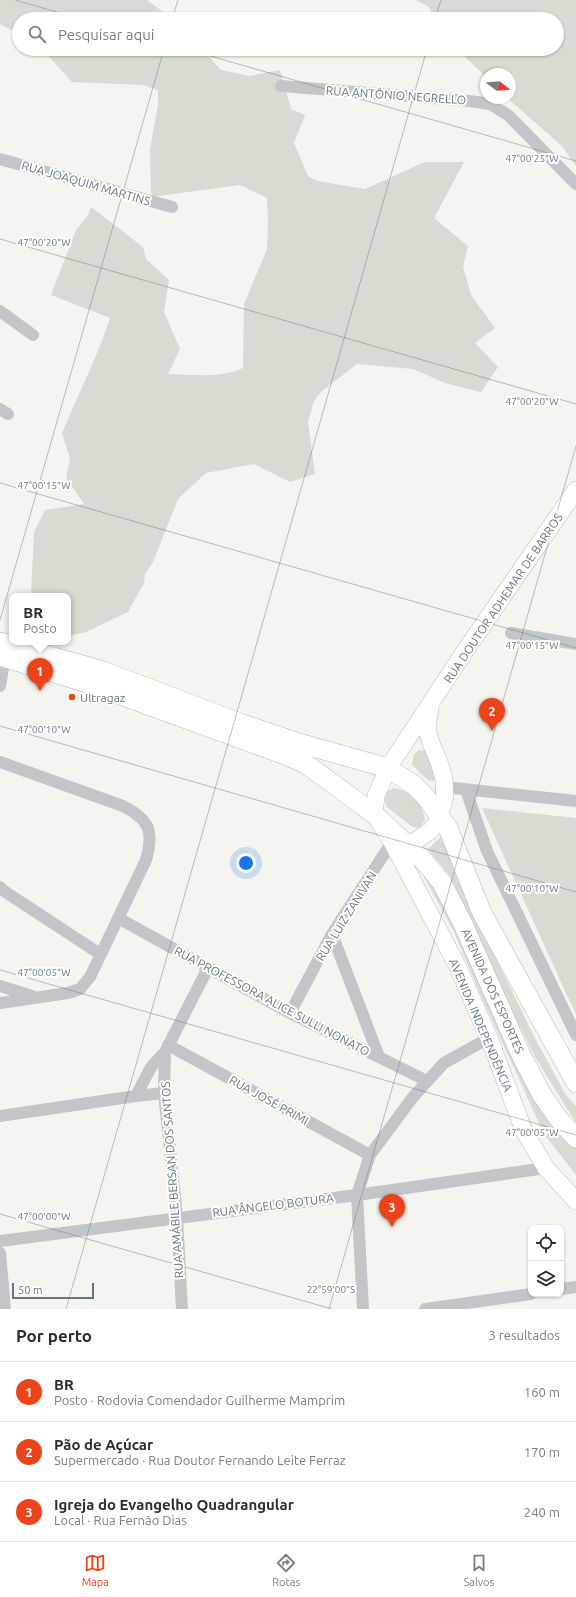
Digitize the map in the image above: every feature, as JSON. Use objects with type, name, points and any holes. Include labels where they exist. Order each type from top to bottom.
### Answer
[{"type":"main road","name":"AVENIDA DOS ESPORTES","points":[[2,651],[104,671],[240,723],[388,768],[414,785],[448,828],[482,913],[576,1084]]},
{"type":"main road","name":"AVENIDA DOS ESPORTES","points":[[2,651],[288,756],[306,764],[374,814],[400,844],[425,862],[442,883],[463,924],[529,1070],[542,1095],[561,1122],[576,1138]]},
{"type":"street","name":"RUA ANTÔNIO NEGRELLO","points":[[281,86],[469,100],[490,104],[508,115],[576,184]]},
{"type":"street","name":"RUA JOAQUIM MARTINS","points":[[0,159],[172,207]]},
{"type":"street","points":[[0,311],[33,335]]},
{"type":"street","name":"RUA DOUTOR ADHEMAR DE BARROS","points":[[374,814],[376,796],[388,768],[406,739],[430,706],[576,490]]},
{"type":"street","points":[[512,633],[576,644]]},
{"type":"street","points":[[0,686],[2,651]]},
{"type":"street","points":[[400,844],[430,831],[436,824],[445,797],[444,779],[427,729],[430,706]]},
{"type":"street","points":[[406,739],[431,743]]},
{"type":"street","points":[[0,762],[123,806],[136,813],[147,823],[149,839],[149,850],[146,860],[90,976],[80,989],[68,993],[0,1003]]},
{"type":"street","points":[[445,787],[576,801]]},
{"type":"street","points":[[466,790],[487,851],[576,1035]]},
{"type":"street","name":"RUA LUIZ ZANIVAN","points":[[290,1013],[332,934],[400,844]]},
{"type":"street","name":"AVENIDA INDEPENDÊNCIA","points":[[400,844],[457,965],[489,1038],[524,1131],[546,1168],[576,1201]]},
{"type":"street","points":[[0,887],[100,954]]},
{"type":"street","name":"RUA PROFESSORA ALICE SULLI NONATO","points":[[118,918],[290,1013],[427,1081]]},
{"type":"street","points":[[332,934],[379,1057]]},
{"type":"street","points":[[136,1096],[151,1067],[167,1048],[208,968]]},
{"type":"street","points":[[0,986],[35,997]]},
{"type":"street","points":[[363,1309],[357,1195],[370,1155],[398,1116],[444,1063],[489,1038]]},
{"type":"street","name":"RUA AMÁBILE BERSAN DOS SANTOS","points":[[167,1048],[164,1093],[177,1217],[182,1309]]},
{"type":"street","name":"RUA JOSÉ PRIMI","points":[[167,1048],[370,1155]]},
{"type":"street","points":[[0,1116],[164,1093]]},
{"type":"street","name":"RUA ÂNGELO BOTURA","points":[[0,1241],[357,1195],[546,1168]]},
{"type":"street","points":[[0,1253],[5,1309]]},
{"type":"street","points":[[564,1289],[576,1287]]},
{"type":"street","points":[[425,1309],[528,1294]]},
{"type":"street","points":[[488,1300],[497,1309]]},
{"type":"shaded area","points":[[0,0],[147,0],[163,12],[12,12],[12,30],[0,24]]},
{"type":"shaded area","points":[[416,0],[576,0],[576,166],[562,146],[514,104],[516,104],[516,68],[480,68],[480,71],[464,56],[564,56],[564,12],[431,12],[429,7]]},
{"type":"shaded area","points":[[48,56],[208,56],[221,70],[249,76],[280,70],[291,109],[305,115],[294,143],[308,176],[317,181],[365,189],[425,162],[464,162],[434,218],[468,246],[463,267],[471,295],[495,328],[475,343],[498,367],[481,392],[445,383],[413,369],[357,364],[321,392],[314,401],[308,422],[315,474],[290,482],[254,464],[206,473],[178,499],[153,562],[145,574],[144,583],[128,612],[86,632],[71,635],[71,593],[31,593],[34,532],[45,510],[84,504],[66,478],[70,459],[62,433],[101,344],[110,318],[51,295],[76,230],[88,215],[91,207],[143,247],[146,259],[169,280],[164,312],[180,349],[168,374],[216,375],[243,368],[244,304],[267,249],[268,223],[267,198],[240,185],[151,197],[150,149],[158,104],[158,90],[143,85],[72,82]]},
{"type":"shaded area","points":[[419,750],[428,751],[436,774],[434,781],[428,780],[412,765],[414,754]]},
{"type":"shaded area","points":[[394,788],[400,789],[415,798],[424,814],[425,820],[419,829],[411,826],[386,806],[385,799],[388,791]]},
{"type":"shaded area","points":[[482,808],[576,818],[576,1014],[565,991]]},
{"type":"shaded area","points":[[447,831],[476,913],[504,975],[537,1042],[566,1095],[576,1106],[576,1123],[535,1057],[497,981],[450,876],[428,849]]},
{"type":"shaded area","points":[[416,862],[437,885],[576,1146],[576,1175],[544,1134],[482,998],[454,932]]},
{"type":"place","name":"BR","points":[[40,691]]},
{"type":"place","name":"Ultragaz","points":[[72,697]]},
{"type":"place","name":"Pão de Açúcar","points":[[492,731]]},
{"type":"place","name":"Igreja do Evangelho Quadrangular","points":[[392,1227]]}]
